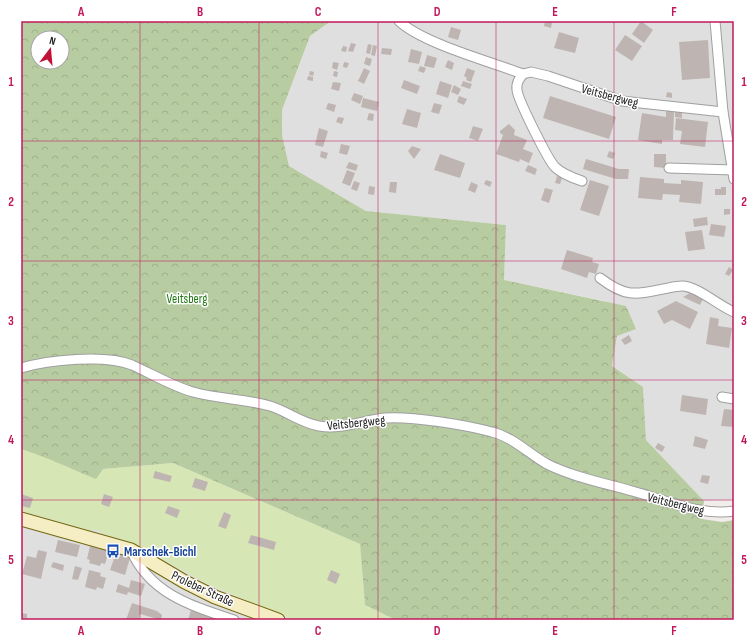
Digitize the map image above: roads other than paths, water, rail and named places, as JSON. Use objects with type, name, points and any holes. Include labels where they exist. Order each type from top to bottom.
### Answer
[{"type":"main road","name":"Proleber Straße","points":[[21,519],[131,550],[184,582],[215,597],[278,620]]},
{"type":"street","name":"Veitsbergweg","points":[[399,21],[418,34],[523,74],[532,72],[548,76],[622,101],[723,112]]},
{"type":"street","points":[[669,168],[733,175],[723,112],[715,21]]},
{"type":"street","points":[[523,74],[518,80],[517,91],[523,108],[554,167],[568,176],[582,181]]},
{"type":"street","points":[[600,278],[615,290],[630,294],[682,286],[692,289],[724,308],[734,312]]},
{"type":"street","name":"Veitsbergweg","points":[[21,368],[43,362],[106,360],[130,364],[191,391],[220,398],[270,406],[310,424],[320,426],[334,427],[386,418],[425,421],[494,432],[519,444],[546,463],[577,476],[695,509],[716,512],[734,511]]},
{"type":"street","points":[[722,397],[734,399]]},
{"type":"street","name":"Proleber Straße","points":[[131,550],[138,566],[157,587],[186,602],[234,620]]},
{"type":"place","name":"Marschek-Bichl","points":[[113,551]]},
{"type":"park label","name":"Veitsberg","points":[[187,298]]}]
